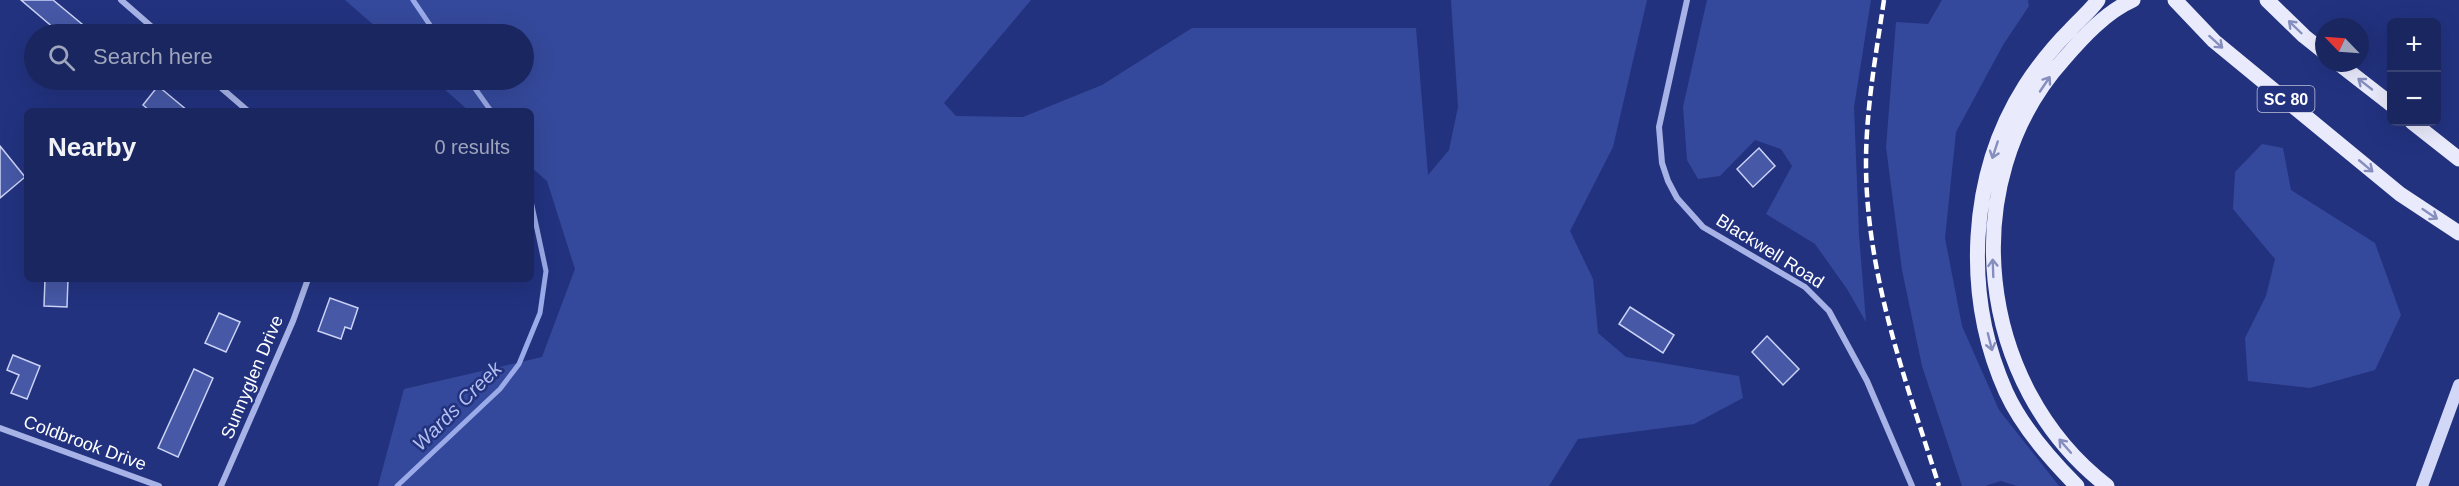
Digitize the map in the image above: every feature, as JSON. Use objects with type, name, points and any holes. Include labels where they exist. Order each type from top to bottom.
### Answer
[{"type":"main road","points":[[2077,486],[2023,421],[2007,393],[1995,363],[1981,297],[1978,229],[1983,193],[1993,154],[2010,112],[2048,53],[2098,0]]},
{"type":"main road","points":[[2108,486],[2083,465],[2044,420],[2022,379],[1998,305],[1993,281],[1993,248],[2000,185],[2016,133],[2026,113],[2054,70],[2075,46],[2101,22],[2133,0]]},
{"type":"main road","name":"SC 80","points":[[2175,0],[2214,41],[2400,194],[2459,233]]},
{"type":"main road","points":[[2267,0],[2315,45]]},
{"type":"main road","points":[[2349,72],[2387,102]]},
{"type":"main road","points":[[2417,126],[2459,159]]},
{"type":"main road","points":[[2422,486],[2459,386]]},
{"type":"street","points":[[121,0],[149,24]]},
{"type":"street","name":"Blackwell Road","points":[[1687,0],[1659,127],[1660,154],[1668,181],[1683,206],[1703,227],[1805,286],[1829,311],[1867,381],[1912,486]]},
{"type":"street","points":[[224,90],[245,108]]},
{"type":"street","name":"Sunnyglen Drive","points":[[221,486],[293,321],[307,282]]},
{"type":"street","name":"Coldbrook Drive","points":[[0,428],[159,486]]},
{"type":"shaded area","points":[[345,0],[1031,0],[944,103],[956,116],[1023,117],[1102,85],[1192,28],[1416,28],[1428,175],[1449,150],[1458,107],[1451,0],[1647,0],[1613,147],[1570,231],[1593,279],[1598,333],[1626,357],[1739,376],[1743,398],[1694,424],[1578,439],[1549,486],[378,486],[404,389],[542,357],[575,269],[547,181],[534,170],[534,108],[466,108],[445,90],[534,90],[534,24],[373,24]]},
{"type":"shaded area","points":[[1707,0],[1871,0],[1854,107],[1859,235],[1866,322],[1847,289],[1815,244],[1766,214],[1792,166],[1781,149],[1755,140],[1720,176],[1698,179],[1687,160],[1683,107]]},
{"type":"shaded area","points":[[1942,0],[2028,0],[2029,6],[2003,45],[1956,132],[1945,238],[1962,326],[1999,410],[2059,486],[2017,486],[2001,481],[1985,486],[1962,486],[1922,366],[1902,270],[1886,147],[1896,22],[1928,24]]},
{"type":"shaded area","points":[[2262,144],[2283,148],[2291,190],[2375,243],[2401,315],[2375,370],[2310,388],[2248,381],[2245,338],[2266,296],[2275,259],[2233,209],[2235,172]]},
{"type":"building","points":[[21,0],[53,0],[82,24],[49,24]]},
{"type":"building","points":[[155,90],[163,90],[184,108],[146,108],[143,105]]},
{"type":"building","points":[[0,146],[24,178],[0,198]]},
{"type":"building","points":[[1759,148],[1775,166],[1753,187],[1737,169]]},
{"type":"building","points":[[45,282],[68,282],[67,307],[44,306]]},
{"type":"building","points":[[330,298],[358,308],[351,329],[345,327],[341,339],[318,331]]},
{"type":"building","points":[[1630,307],[1674,335],[1663,353],[1619,324]]},
{"type":"building","points":[[219,313],[240,322],[226,352],[205,343]]},
{"type":"building","points":[[1767,336],[1799,369],[1783,385],[1752,352]]},
{"type":"building","points":[[13,355],[40,366],[27,399],[11,393],[19,375],[7,370]]},
{"type":"building","points":[[194,369],[213,378],[178,457],[158,448]]},
{"type":"waterway","name":"Wards Creek","points":[[413,0],[429,24]]},
{"type":"waterway","name":"Wards Creek","points":[[476,90],[489,108]]},
{"type":"waterway","name":"Wards Creek","points":[[397,486],[500,389],[519,364],[540,313],[546,271],[534,215]]},
{"type":"railway","points":[[1884,0],[1868,122],[1866,163],[1868,205],[1880,287],[1890,327],[1939,486]]}]
